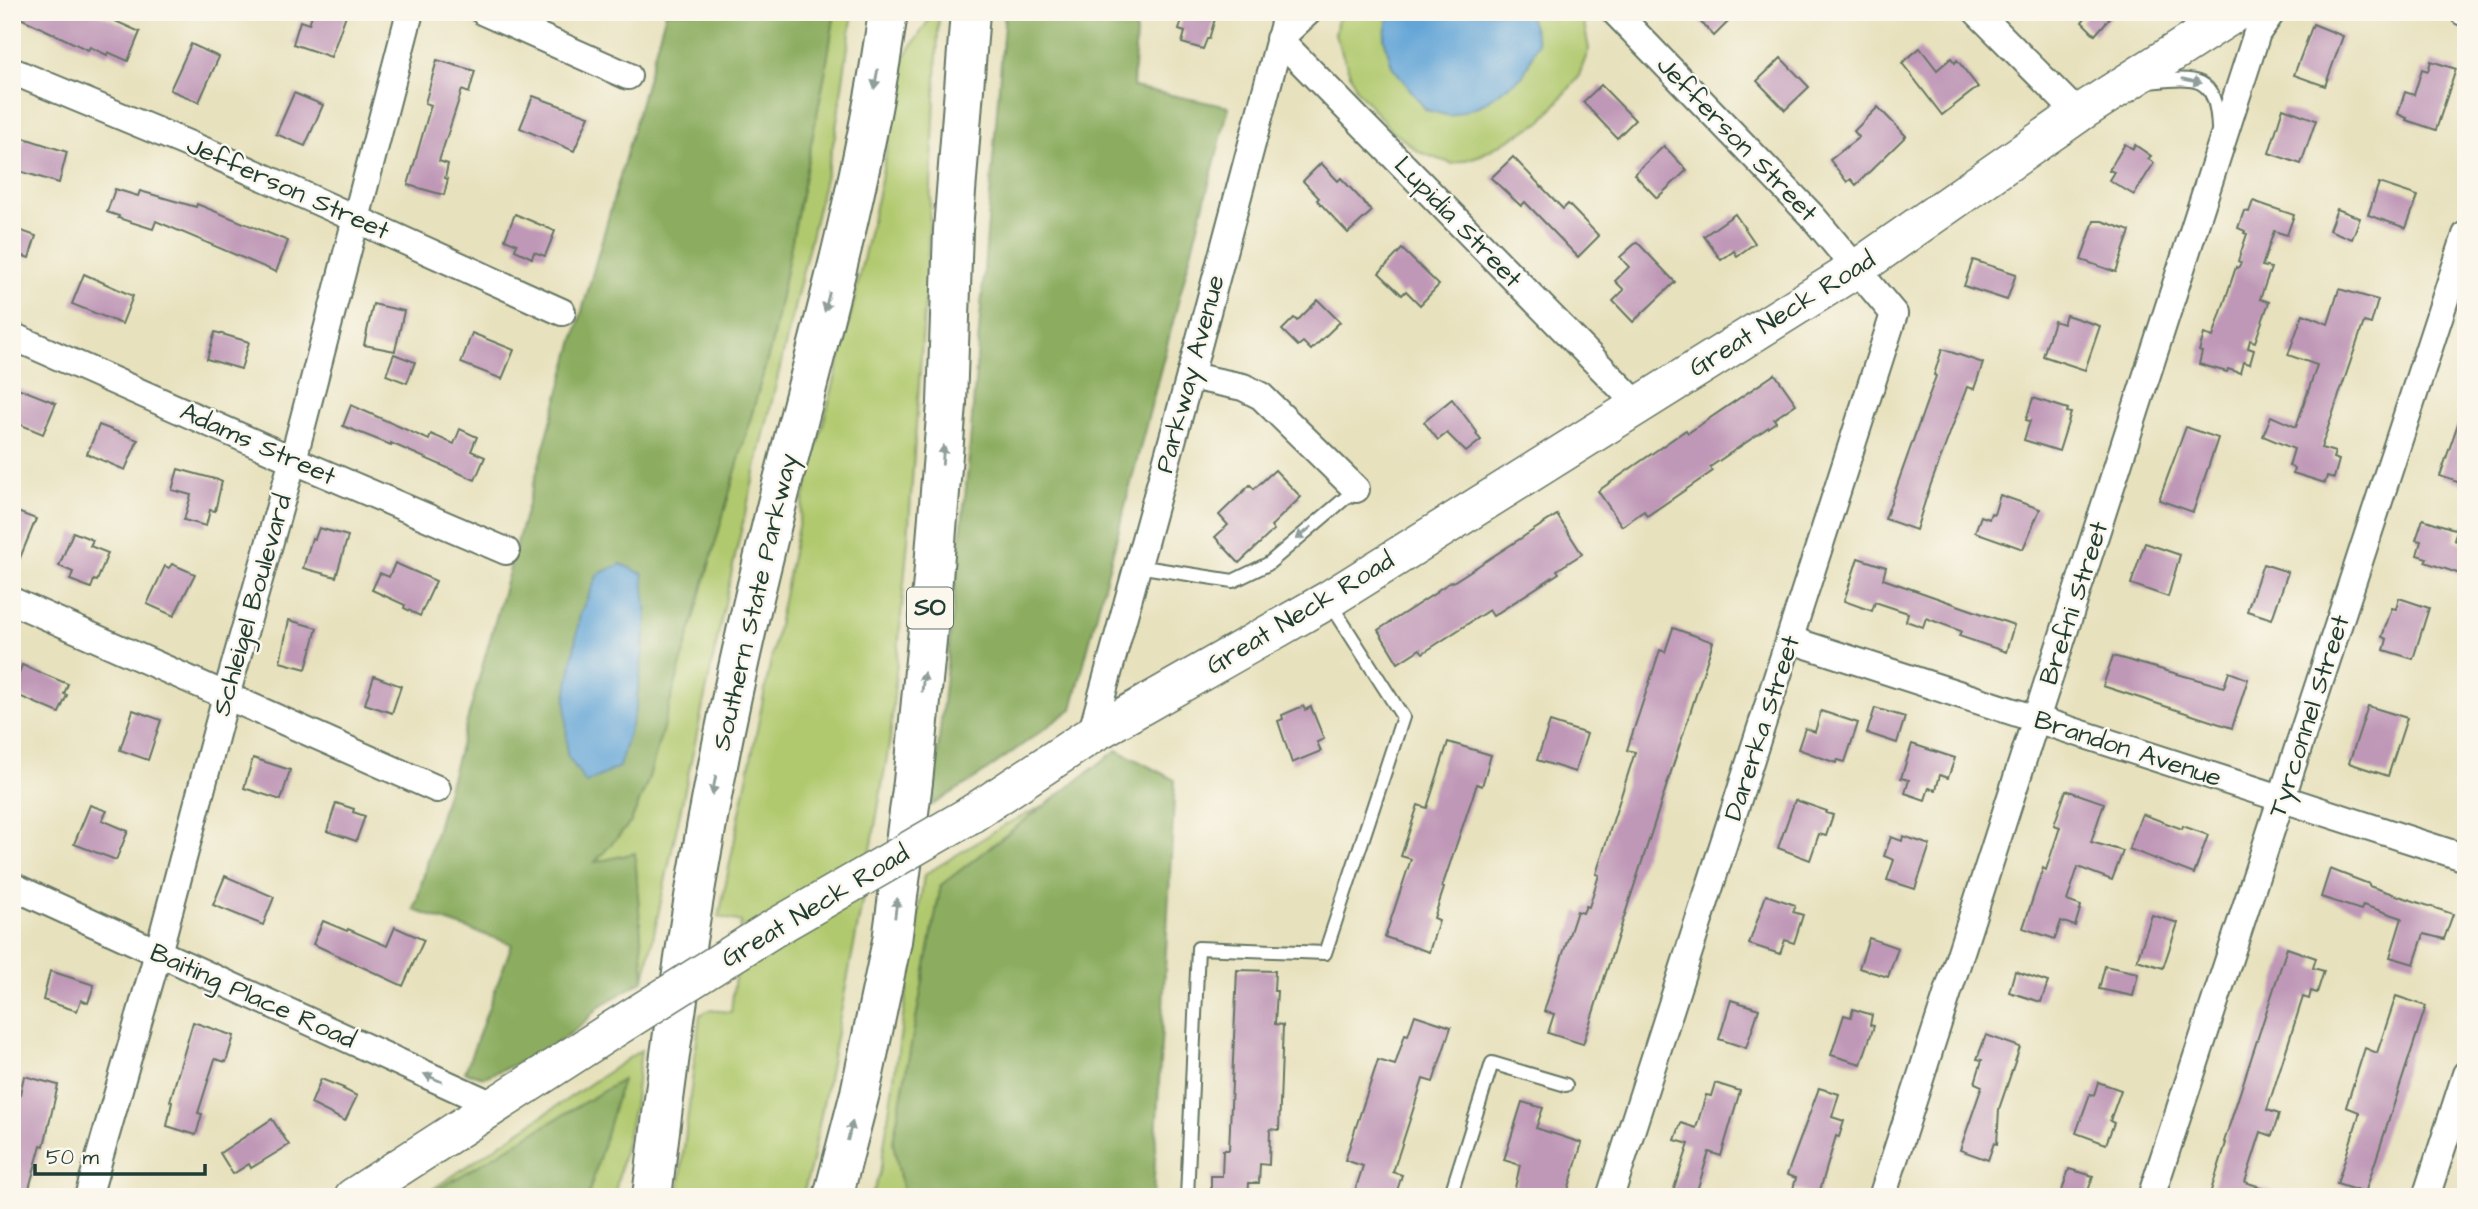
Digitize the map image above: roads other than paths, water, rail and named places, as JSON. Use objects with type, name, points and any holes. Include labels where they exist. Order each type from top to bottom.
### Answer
[{"type":"highway","name":"Southern State Parkway","points":[[652,1197],[691,912],[722,749],[752,603],[855,188],[888,12]]},
{"type":"highway","name":"SO","points":[[833,1197],[860,1093],[892,941],[912,782],[933,579],[947,404],[953,230],[970,12]]},
{"type":"highway","points":[[636,1197],[660,1128]]},
{"type":"main road","name":"Great Neck Road","points":[[353,1197],[771,930],[992,802],[1091,735],[1328,600],[1856,269],[2078,114],[2237,12]]},
{"type":"street","name":"Schleigel Boulevard","points":[[88,1197],[159,953],[226,696],[293,460],[410,12]]},
{"type":"street","points":[[484,12],[628,76]]},
{"type":"street","name":"Parkway Avenue","points":[[1091,735],[1287,12]]},
{"type":"street","points":[[1279,39],[1308,12]]},
{"type":"street","name":"Jefferson Street","points":[[1615,12],[1813,217],[1856,269]]},
{"type":"street","points":[[1977,12],[2078,114]]},
{"type":"street","name":"Brefni Street","points":[[1882,1197],[2258,33],[2272,12]]},
{"type":"street","name":"Lupidia Street","points":[[1279,39],[1637,404]]},
{"type":"street","name":"Jefferson Street","points":[[12,71],[217,156],[562,312]]},
{"type":"street","name":"Tyrconnel Street","points":[[2151,1197],[2466,234]]},
{"type":"street","name":"Darerka Street","points":[[1610,1197],[1894,314],[1856,269]]},
{"type":"street","name":"Adams Street","points":[[12,335],[506,551]]},
{"type":"street","points":[[1190,376],[1243,387],[1261,396],[1356,489]]},
{"type":"street","points":[[12,601],[437,789]]},
{"type":"street","name":"Brandon Avenue","points":[[1791,640],[2466,858]]},
{"type":"street","name":"Baiting Place Road","points":[[12,886],[495,1106]]},
{"type":"street","points":[[2426,1197],[2466,1074]]},
{"type":"lane","points":[[2124,85],[2183,78],[2203,83],[2217,101],[2220,152]]},
{"type":"lane","points":[[1137,566],[1233,581],[1268,564],[1356,489]]},
{"type":"lane","points":[[1187,1197],[1198,948],[1325,953],[1403,717],[1328,600]]},
{"type":"lane","points":[[1450,1197],[1492,1063],[1566,1085]]},
{"type":"water","points":[[1389,12],[1528,12],[1538,43],[1523,76],[1481,105],[1450,116],[1426,110],[1392,66],[1384,39]]},
{"type":"water","points":[[621,564],[643,574],[647,618],[636,708],[619,767],[586,783],[567,755],[566,697],[580,614],[598,574]]}]
